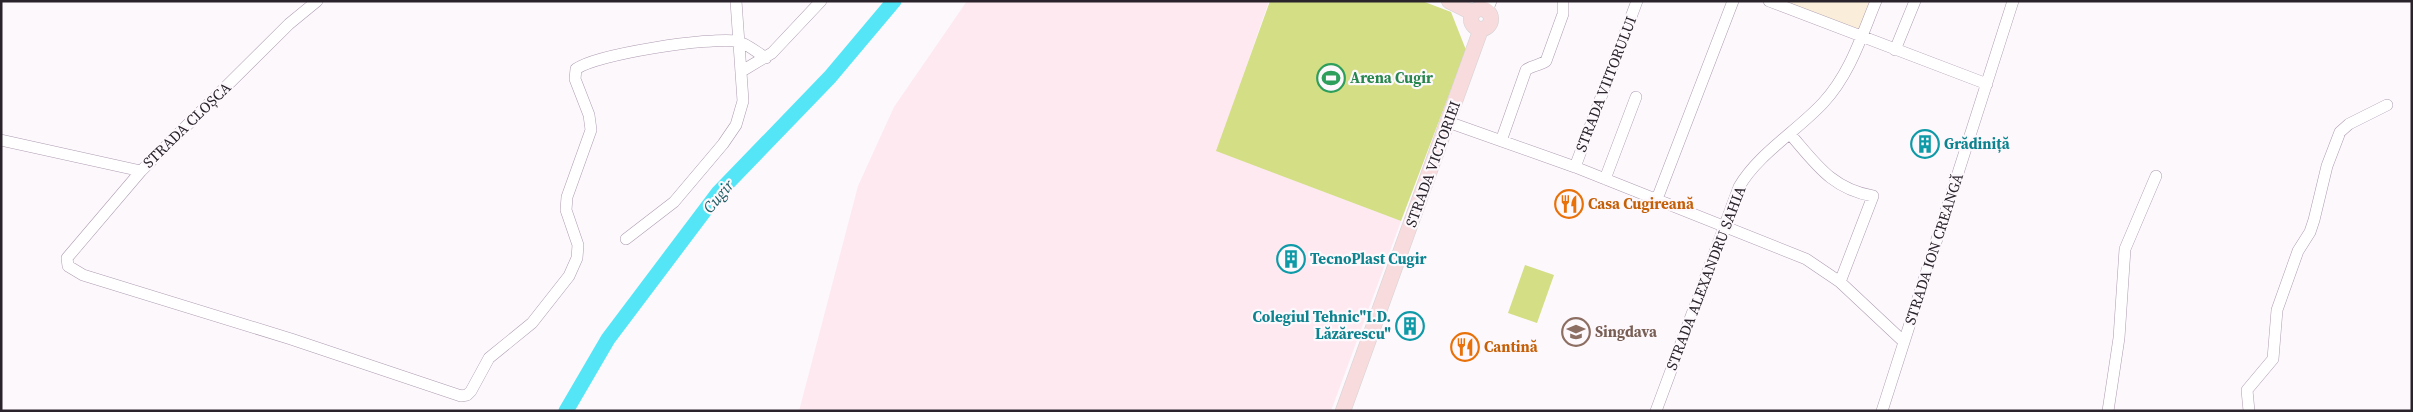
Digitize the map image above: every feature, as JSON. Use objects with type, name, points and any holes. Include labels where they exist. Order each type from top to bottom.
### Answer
[{"type":"main road","points":[[1449,1],[1484,8]]},
{"type":"main road","name":"STRADA VICTORIEI","points":[[1343,411],[1481,29],[1475,27],[1471,22],[1484,8]]},
{"type":"street","name":"STRADA CLOȘCA","points":[[317,1],[289,24],[141,171],[66,258],[68,266],[83,275],[292,339],[461,396],[467,395],[471,391],[489,358],[532,323],[563,284],[575,265],[578,245],[566,210],[567,197],[591,130],[589,115],[575,79],[576,69],[588,62],[646,49],[713,41],[738,41]]},
{"type":"street","points":[[626,239],[674,202],[723,144],[736,125],[742,110],[742,72],[736,1]]},
{"type":"street","points":[[742,72],[766,58],[821,1]]},
{"type":"street","points":[[1501,141],[1526,70],[1530,67],[1541,65],[1546,61],[1563,14],[1563,1]]},
{"type":"street","name":"STRADA VIITORULUI","points":[[1575,167],[1637,1]]},
{"type":"street","points":[[1657,199],[1734,1]]},
{"type":"street","name":"STRADA ALEXANDRU SAHIA","points":[[1656,411],[1724,225],[1744,180],[1822,104],[1838,84],[1876,1]]},
{"type":"street","points":[[1895,50],[1915,1]]},
{"type":"street","name":"STRADA ION CREANGĂ","points":[[1882,411],[2013,1]]},
{"type":"street","points":[[1774,2],[1987,84]]},
{"type":"street","points":[[738,41],[766,58]]},
{"type":"street","points":[[1605,179],[1636,98]]},
{"type":"street","points":[[2249,411],[2247,390],[2274,359],[2277,310],[2298,251],[2310,232],[2327,166],[2340,132],[2348,124],[2388,105]]},
{"type":"street","points":[[1448,122],[1575,167],[1806,259],[1840,282],[1904,342]]},
{"type":"street","points":[[1790,134],[1830,178],[1848,190],[1873,196],[1840,282]]},
{"type":"street","points":[[1,140],[141,171]]},
{"type":"street","points":[[2108,411],[2120,338],[2125,249],[2156,176]]},
{"type":"shaded area","points":[[967,1],[1269,1],[1217,151],[1401,221],[1331,411],[799,411],[858,186],[894,107]]},
{"type":"shaded area","points":[[1780,1],[1872,1],[1859,31]]},
{"type":"green space","points":[[1270,1],[1422,1],[1451,12],[1466,50],[1401,221],[1216,151]]},
{"type":"green space","points":[[1525,265],[1554,275],[1537,323],[1508,313]]},
{"type":"waterway","name":"Cugir","points":[[566,411],[608,339],[718,193],[830,77],[894,1]]},
{"type":"place","name":"Arena Cugir","points":[[1331,78]]},
{"type":"place","name":"Grădiniță","points":[[1925,144]]},
{"type":"place","name":"Casa Cugireană","points":[[1569,204]]},
{"type":"place","name":"TecnoPlast Cugir","points":[[1291,259]]},
{"type":"place","name":"Colegiul Tehnic\"I.D. Lăzărescu\"","points":[[1410,326]]},
{"type":"place","name":"Singdava","points":[[1576,332]]},
{"type":"place","name":"Cantină","points":[[1465,347]]}]
